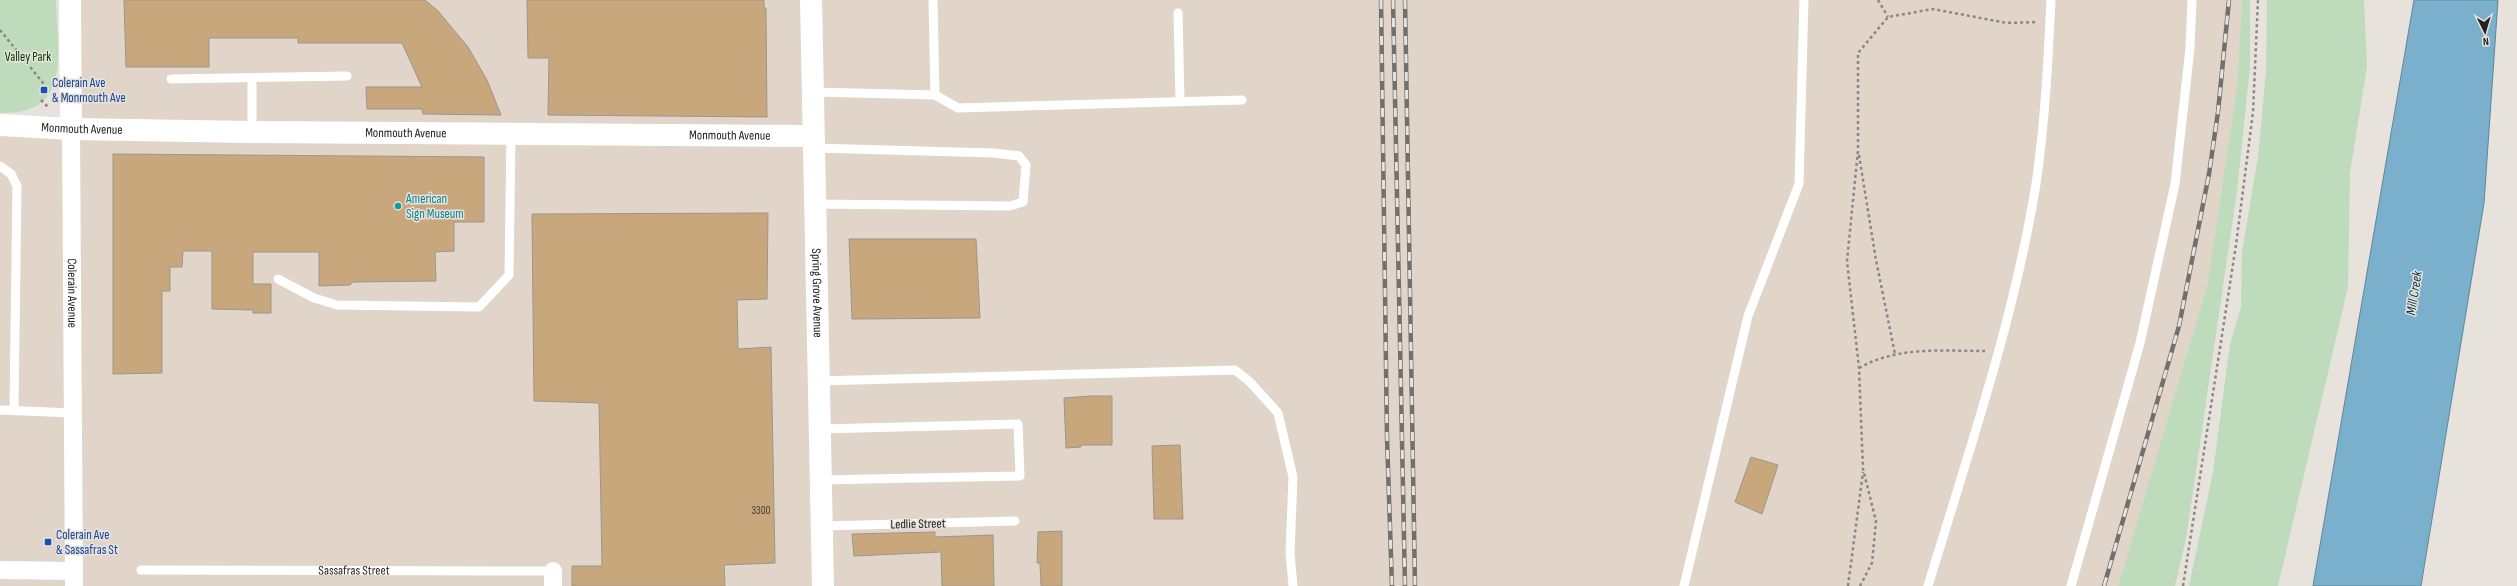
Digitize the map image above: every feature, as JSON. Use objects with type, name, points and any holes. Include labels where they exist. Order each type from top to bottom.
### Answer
[{"type":"street","name":"Colerain Avenue","points":[[70,0],[74,578]]},
{"type":"street","name":"Spring Grove Avenue","points":[[811,0],[812,142],[823,586]]},
{"type":"street","name":"Monmouth Avenue","points":[[0,125],[71,129],[511,135],[812,142]]},
{"type":"street","points":[[0,570],[74,578]]},
{"type":"lane","points":[[933,0],[935,95]]},
{"type":"lane","points":[[1684,586],[1748,316],[1799,184],[1804,0]]},
{"type":"lane","points":[[1928,586],[2008,317],[2036,184],[2047,94],[2051,0]]},
{"type":"lane","points":[[2071,586],[2140,343],[2175,184],[2190,48],[2192,0]]},
{"type":"lane","points":[[1178,13],[1180,101]]},
{"type":"lane","points":[[171,79],[347,76]]},
{"type":"lane","points":[[252,78],[252,132]]},
{"type":"lane","points":[[812,92],[935,95],[958,108],[1242,100]]},
{"type":"lane","points":[[278,278],[314,298],[337,305],[479,307],[509,275],[511,135]]},
{"type":"lane","points":[[812,142],[994,153],[1019,156],[1026,166],[1023,202],[1010,206],[814,204]]},
{"type":"lane","points":[[0,166],[11,174],[17,186],[14,410]]},
{"type":"lane","points":[[818,380],[1235,370],[1250,382],[1278,413],[1293,477],[1290,553],[1293,586]]},
{"type":"lane","points":[[0,410],[73,413]]},
{"type":"lane","points":[[819,429],[1018,424],[1020,476],[820,480]]},
{"type":"lane","name":"Ledlie Street","points":[[822,526],[1014,521]]},
{"type":"lane","name":"Sassafras Street","points":[[141,570],[553,578]]},
{"type":"path","points":[[1878,0],[1888,17]]},
{"type":"path","points":[[2183,586],[2234,260],[2253,112],[2258,0]]},
{"type":"path","points":[[1848,586],[1863,468],[1858,368],[1847,261],[1858,150],[1858,53],[1888,17],[1933,9],[2007,23],[2050,22]]},
{"type":"path","points":[[0,30],[48,89]]},
{"type":"path","points":[[41,100],[44,103]]},
{"type":"path","points":[[1858,150],[1876,260],[1895,354]]},
{"type":"path","points":[[1858,368],[1876,358],[1911,350],[1998,352]]},
{"type":"path","points":[[1860,586],[1872,563],[1876,521],[1863,468]]},
{"type":"shaded area","points":[[70,0],[2242,0],[2237,87],[2207,286],[2118,586],[0,586],[0,125],[71,129]]},
{"type":"green space","name":"Valley Park","points":[[0,0],[56,0],[58,59],[56,77],[50,92],[40,104],[23,111],[0,113]]},
{"type":"green space","points":[[2242,0],[2250,0],[2250,67],[2237,191],[2186,539],[2175,586],[2118,586],[2207,286],[2237,87]]},
{"type":"green space","points":[[2267,0],[2364,0],[2367,67],[2350,172],[2348,287],[2278,586],[2189,586],[2213,472],[2230,344],[2241,307],[2242,252],[2258,157],[2266,72]]},
{"type":"water","name":"Mill Creek","points":[[2414,0],[2498,0],[2484,203],[2421,586],[2313,586]]},
{"type":"building","points":[[124,0],[425,0],[438,11],[468,47],[487,80],[501,115],[423,114],[422,109],[367,109],[366,87],[422,87],[402,43],[298,43],[298,38],[209,38],[209,67],[126,67]]},
{"type":"building","points":[[527,0],[764,0],[764,8],[766,8],[767,117],[548,115],[549,58],[528,58]]},
{"type":"building","points":[[113,154],[484,157],[484,222],[454,222],[454,251],[435,252],[436,281],[353,282],[350,285],[319,286],[319,252],[253,252],[253,284],[271,284],[271,313],[253,313],[253,310],[212,309],[212,251],[183,251],[182,267],[170,267],[170,291],[162,291],[162,373],[113,374]]},
{"type":"building","points":[[768,213],[767,299],[737,300],[738,349],[771,347],[775,563],[724,565],[725,586],[572,586],[572,566],[602,566],[599,403],[534,401],[532,214]]},
{"type":"building","points":[[849,239],[976,239],[980,318],[852,319]]},
{"type":"building","points":[[1112,396],[1112,445],[1081,445],[1081,447],[1066,448],[1064,398]]},
{"type":"building","points":[[1180,445],[1183,519],[1154,519],[1152,446]]},
{"type":"building","points":[[1751,457],[1778,465],[1762,514],[1735,502]]},
{"type":"building","points":[[1062,531],[1062,586],[1041,586],[1040,563],[1037,563],[1038,532]]},
{"type":"building","points":[[935,532],[935,537],[993,535],[994,586],[942,586],[941,552],[854,556],[852,534]]},
{"type":"railway","points":[[1381,0],[1387,438],[1392,586]]},
{"type":"railway","points":[[1393,0],[1405,586]]},
{"type":"railway","points":[[1405,0],[1415,586]]},
{"type":"railway","points":[[2104,586],[2179,326],[2209,174],[2218,112],[2229,0]]},
{"type":"place","name":"Colerain Ave & Monmouth Ave","points":[[44,90]]},
{"type":"place","name":"American Sign Museum","points":[[398,206]]},
{"type":"place","name":"Colerain Ave & Sassafras St","points":[[48,542]]}]
